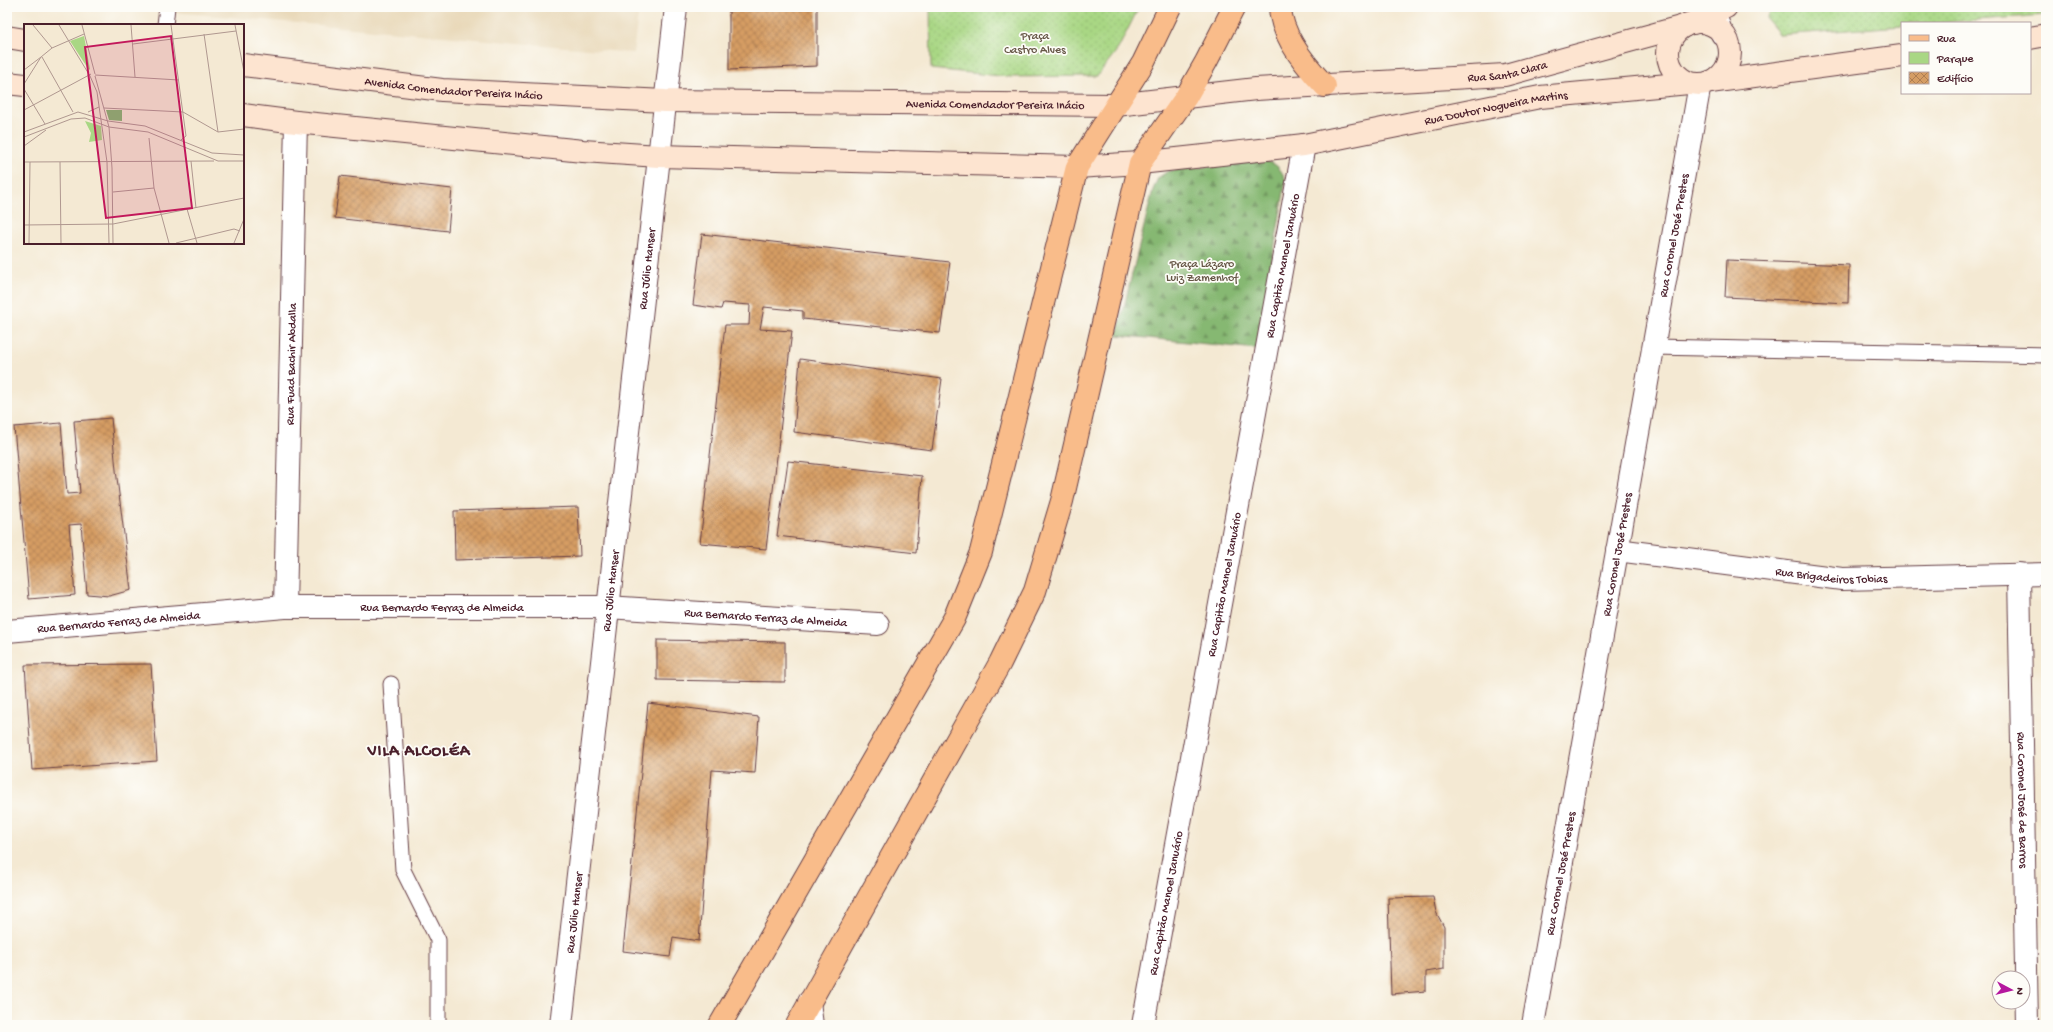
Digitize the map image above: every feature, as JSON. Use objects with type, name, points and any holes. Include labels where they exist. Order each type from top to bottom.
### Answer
[{"type":"main road","points":[[720,1025],[954,619],[981,552],[1077,167],[1143,63],[1170,7]]},
{"type":"main road","points":[[797,1025],[1000,663],[1035,591],[1062,501],[1140,163],[1186,97],[1234,7]]},
{"type":"main road","points":[[1280,7],[1281,20],[1305,65],[1325,86]]},
{"type":"main road","name":"Rua Santa Clara","points":[[1325,86],[1505,75],[1688,24],[1718,9]]},
{"type":"main road","points":[[1703,22],[1713,26],[1722,34],[1730,50],[1729,60],[1719,77],[1700,83],[1680,78],[1674,71],[1668,56],[1670,41],[1676,32],[1688,24],[1703,22]]},
{"type":"main road","points":[[2031,38],[2046,35]]},
{"type":"main road","points":[[7,37],[24,40]]},
{"type":"main road","name":"Rua Doutor Nogueira Martins","points":[[1304,144],[1540,97],[1700,83],[1901,56]]},
{"type":"main road","name":"Avenida Comendador Pereira Inácio","points":[[244,65],[442,90],[665,102],[1116,105],[1256,89],[1325,86]]},
{"type":"main road","points":[[7,83],[24,85]]},
{"type":"main road","points":[[244,115],[296,122],[659,156],[1077,167],[1140,163],[1304,144]]},
{"type":"street","points":[[659,156],[676,7]]},
{"type":"street","points":[[1718,9],[1722,34]]},
{"type":"street","name":"Rua Coronel José Prestes","points":[[1533,1025],[1700,83]]},
{"type":"street","name":"Rua Fuad Bachir Abdalla","points":[[285,607],[296,122]]},
{"type":"street","name":"Rua Capitão Manoel Januário","points":[[1143,1025],[1304,144]]},
{"type":"street","name":"Rua Júlio Hanser","points":[[561,1025],[659,156]]},
{"type":"street","name":"Rua Brigadeiros Tobias","points":[[1617,550],[1842,579],[2046,574]]},
{"type":"street","name":"Rua Coronel José de Barros","points":[[2019,574],[2026,1025]]},
{"type":"street","name":"Rua Bernardo Ferraz de Almeida","points":[[7,631],[285,607],[607,608],[878,624]]},
{"type":"street","points":[[809,1002],[812,1025]]},
{"type":"lane","points":[[165,24],[167,7]]},
{"type":"lane","points":[[1654,346],[2046,355]]},
{"type":"lane","points":[[391,684],[403,870],[438,940],[438,1025]]},
{"type":"shaded area","points":[[116,7],[639,7],[633,53]]},
{"type":"green space","name":"Praça Castro Alves","points":[[930,7],[1139,7],[1118,49],[1097,76],[1010,77],[931,69]]},
{"type":"green space","points":[[1774,7],[2046,7],[2046,15],[1950,22],[1901,22],[1901,26],[1780,35],[1766,18]]},
{"type":"green space","name":"Praça Lázaro Luiz Zamenhof","points":[[1257,161],[1272,163],[1281,170],[1286,180],[1257,349],[1117,335],[1153,190],[1158,178],[1168,171]]},
{"type":"building","points":[[729,7],[817,7],[817,66],[729,70]]},
{"type":"building","points":[[340,176],[452,189],[448,231],[335,218]]},
{"type":"building","points":[[702,234],[950,262],[940,333],[803,319],[803,311],[764,307],[760,329],[792,331],[766,549],[700,543],[725,325],[749,325],[750,305],[723,303],[721,309],[693,305]]},
{"type":"building","points":[[1727,260],[1849,265],[1848,303],[1725,297]]},
{"type":"building","points":[[800,359],[942,379],[932,450],[794,432]]},
{"type":"building","points":[[111,418],[131,590],[109,596],[87,594],[81,524],[69,525],[75,595],[29,599],[14,427],[61,423],[67,494],[80,493],[74,421]]},
{"type":"building","points":[[788,461],[922,476],[916,553],[777,536]]},
{"type":"building","points":[[578,507],[580,556],[455,560],[454,511]]},
{"type":"building","points":[[657,640],[785,642],[785,682],[657,680]]},
{"type":"building","points":[[151,664],[157,761],[32,770],[25,665]]},
{"type":"building","points":[[648,703],[759,717],[755,773],[712,770],[699,941],[673,937],[670,957],[623,951]]},
{"type":"building","points":[[1433,897],[1436,912],[1444,927],[1444,969],[1426,972],[1426,991],[1391,994],[1388,898]]},
{"type":"district","name":"VILA ALCOLÉA","points":[[419,749]]}]
